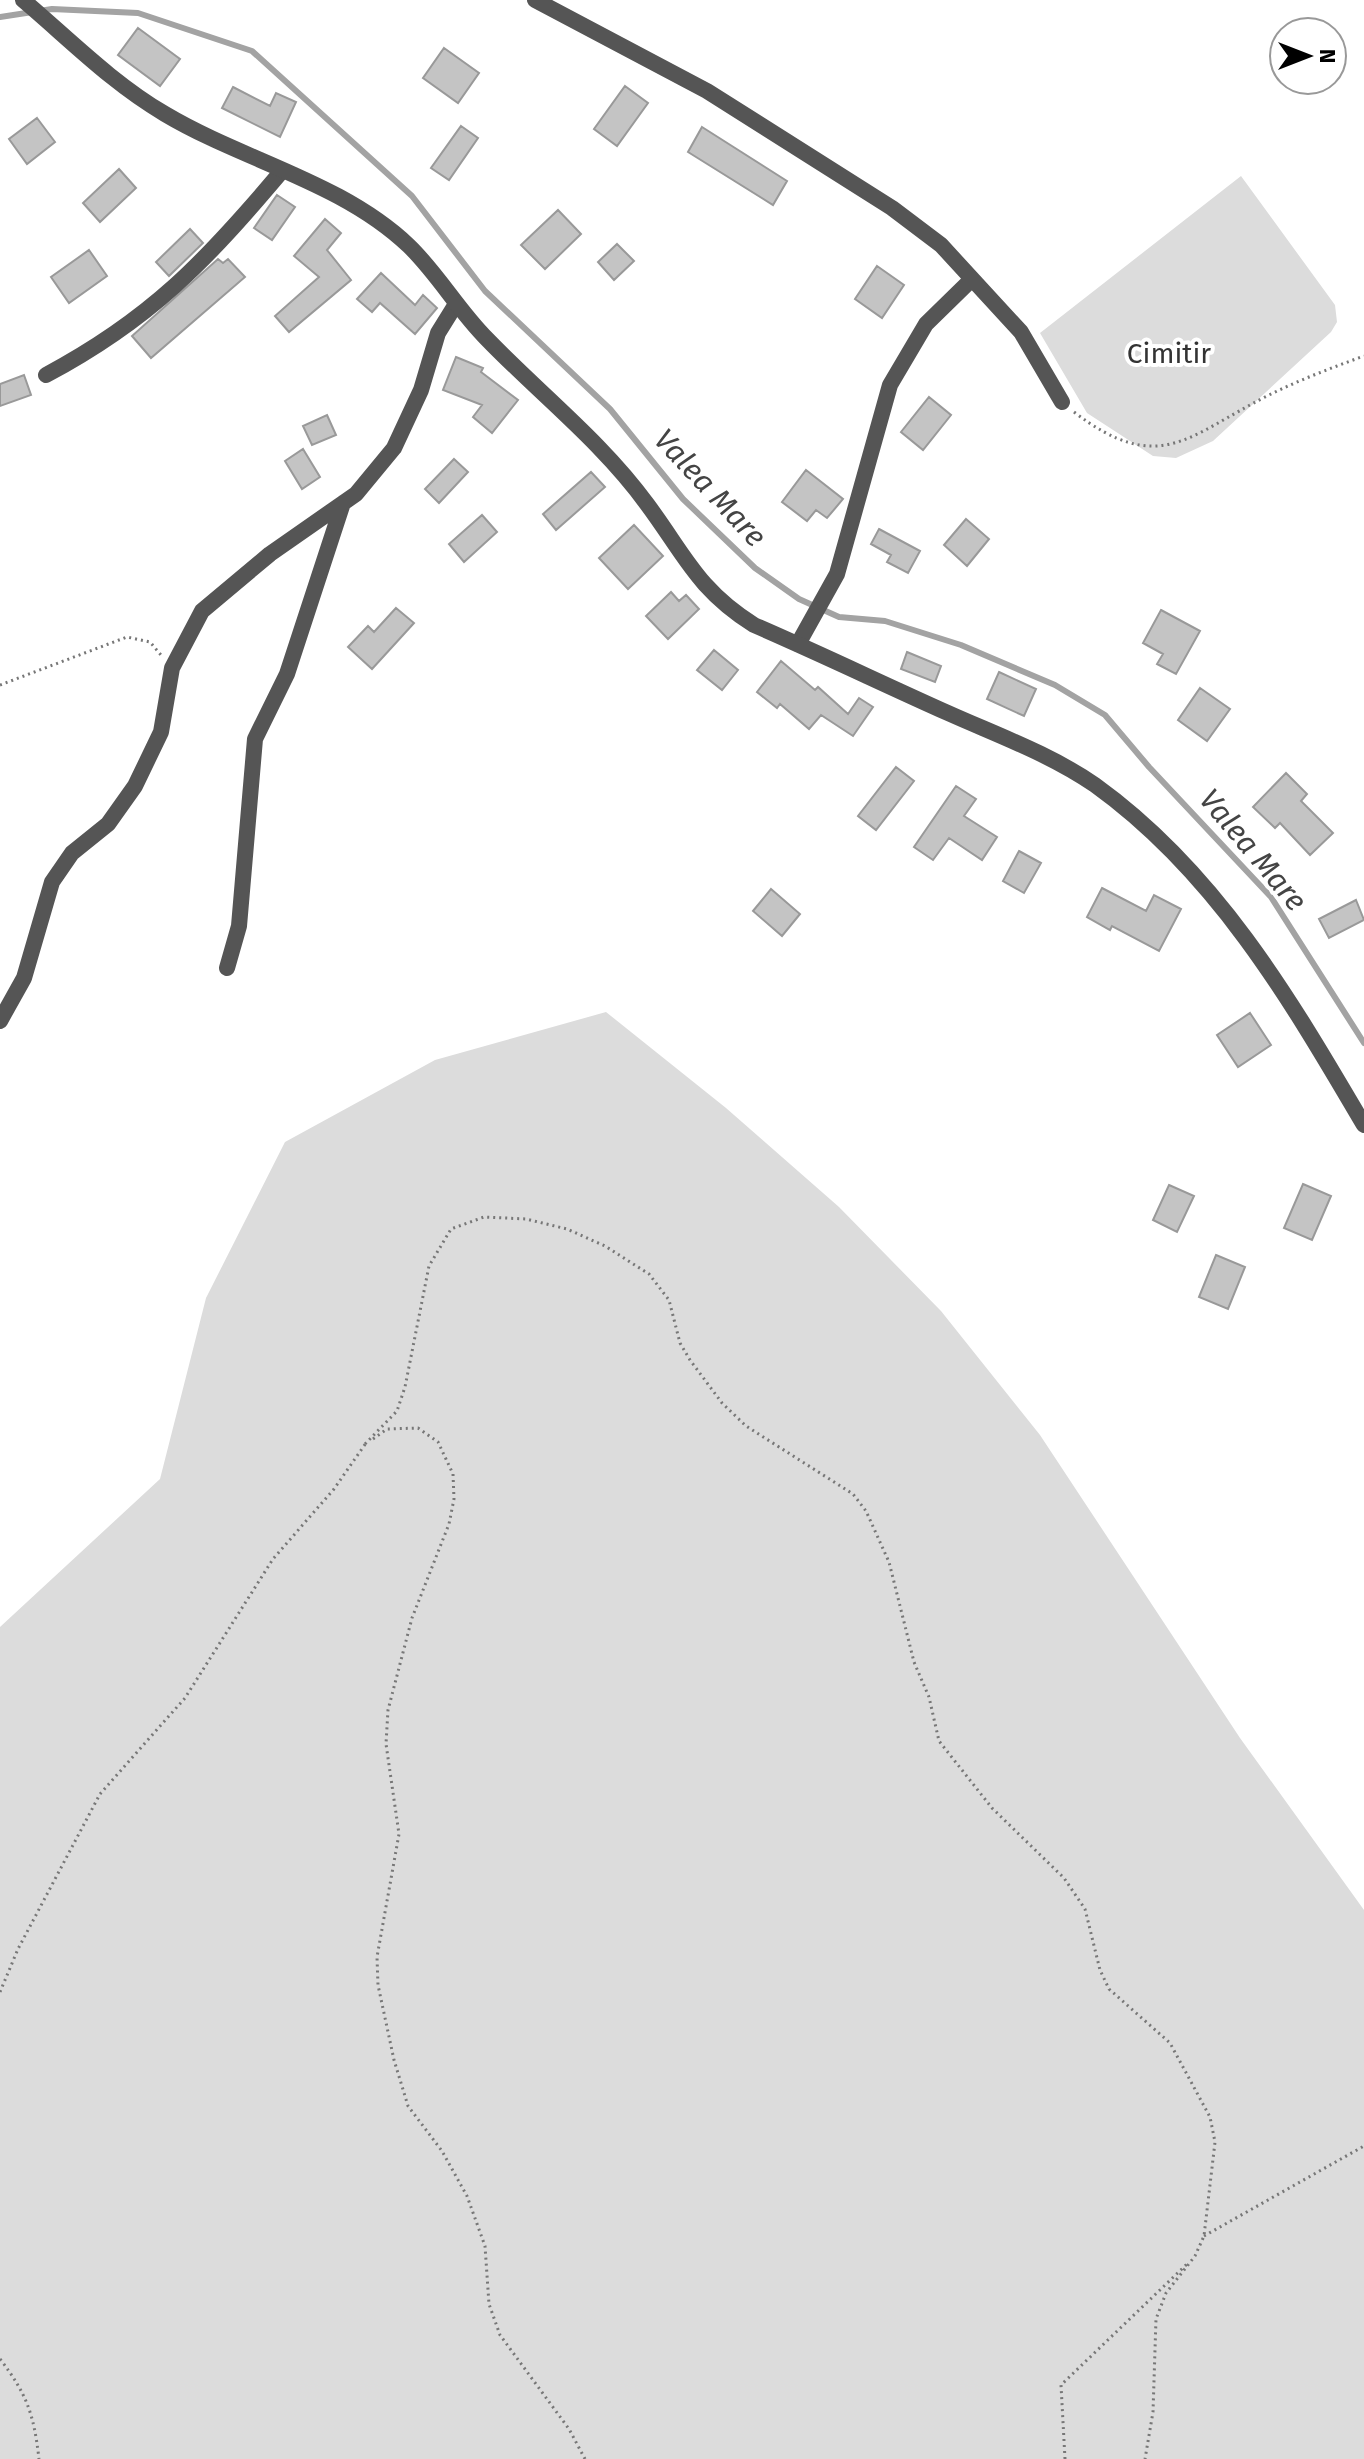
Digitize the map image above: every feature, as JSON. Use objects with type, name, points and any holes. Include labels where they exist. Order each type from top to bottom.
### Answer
[{"type":"street","points":[[23,0],[131,92],[165,114],[281,172],[340,197],[379,220],[428,266],[456,304],[595,444],[647,503],[696,576],[721,604],[754,625],[1040,754],[1093,784],[1141,822],[1200,878],[1242,931],[1364,1125]]},
{"type":"street","points":[[535,0],[707,91],[880,200],[941,245],[1021,332],[1062,402]]},
{"type":"street","points":[[46,375],[100,346],[156,306],[202,262],[281,172]]},
{"type":"street","points":[[798,644],[841,561],[890,385],[926,324],[971,280]]},
{"type":"street","points":[[0,1021],[24,978],[52,882],[72,853],[108,824],[135,786],[161,732],[172,668],[202,611],[270,554],[356,494],[394,448],[421,390],[438,333],[456,304]]},
{"type":"street","points":[[227,968],[239,926],[255,739],[287,674],[343,503]]},
{"type":"path","points":[[1062,402],[1100,431],[1128,444],[1160,447],[1190,440],[1267,396],[1364,356]]},
{"type":"path","points":[[0,685],[127,637],[150,642],[172,668]]},
{"type":"path","points":[[0,1992],[18,1949],[100,1794],[185,1698],[273,1559],[334,1489],[365,1444],[397,1411],[405,1387],[429,1266],[451,1229],[484,1217],[526,1219],[580,1234],[649,1274],[669,1300],[680,1343],[722,1403],[746,1426],[853,1494],[866,1511],[889,1562],[914,1662],[929,1697],[939,1741],[992,1808],[1064,1878],[1085,1909],[1100,1970],[1109,1989],[1170,2043],[1210,2117],[1215,2142],[1204,2236],[1195,2256],[1166,2293],[1156,2319],[1153,2412],[1145,2459]]},
{"type":"path","points":[[365,1444],[387,1429],[418,1428],[438,1442],[453,1474],[454,1499],[449,1524],[412,1618],[388,1710],[386,1744],[399,1834],[377,1957],[378,1985],[394,2060],[408,2106],[442,2151],[467,2196],[485,2246],[489,2304],[500,2335],[569,2429],[585,2459]]},
{"type":"path","points":[[1204,2236],[1364,2146]]},
{"type":"path","points":[[1065,2459],[1061,2385],[1195,2256]]},
{"type":"path","points":[[0,2359],[23,2390],[36,2431],[39,2459]]},
{"type":"green space","name":"Cimitir","points":[[1241,176],[1335,305],[1337,322],[1331,332],[1213,441],[1176,458],[1153,456],[1087,413],[1040,333]]},
{"type":"green space","points":[[606,1012],[726,1108],[839,1207],[941,1311],[1040,1435],[1240,1738],[1364,1910],[1364,2459],[0,2459],[0,1627],[160,1479],[206,1298],[285,1142],[435,1060]]},
{"type":"building","points":[[138,28],[180,59],[160,86],[118,55]]},
{"type":"building","points":[[444,48],[479,73],[458,103],[423,78]]},
{"type":"building","points":[[625,86],[648,103],[617,146],[594,129]]},
{"type":"building","points":[[233,87],[270,106],[276,93],[296,102],[280,137],[222,108]]},
{"type":"building","points":[[37,118],[55,142],[27,164],[9,139]]},
{"type":"building","points":[[461,126],[478,138],[449,180],[431,168]]},
{"type":"building","points":[[702,127],[787,181],[773,205],[688,152]]},
{"type":"building","points":[[119,169],[136,188],[100,222],[83,203]]},
{"type":"building","points":[[277,195],[295,207],[272,240],[254,228]]},
{"type":"building","points":[[558,210],[581,234],[545,269],[521,245]]},
{"type":"building","points":[[325,219],[341,233],[327,250],[351,280],[289,332],[275,316],[319,277],[294,256]]},
{"type":"building","points":[[190,229],[203,243],[169,276],[156,262]]},
{"type":"building","points":[[617,244],[634,261],[614,280],[598,262]]},
{"type":"building","points":[[89,250],[107,276],[69,303],[51,277]]},
{"type":"building","points":[[218,259],[223,263],[228,259],[245,277],[151,358],[132,336]]},
{"type":"building","points":[[877,266],[904,285],[882,318],[855,299]]},
{"type":"building","points":[[381,273],[415,305],[423,295],[437,308],[415,334],[380,303],[372,312],[357,299]]},
{"type":"building","points":[[456,357],[483,368],[481,372],[518,400],[492,433],[473,417],[482,405],[443,390]]},
{"type":"building","points":[[24,375],[31,395],[0,406],[0,384]]},
{"type":"building","points":[[929,397],[951,415],[923,450],[901,432]]},
{"type":"building","points":[[327,415],[336,435],[312,445],[303,426]]},
{"type":"building","points":[[303,449],[320,477],[302,489],[285,461]]},
{"type":"building","points":[[454,459],[468,472],[439,503],[425,489]]},
{"type":"building","points":[[806,470],[843,499],[827,518],[816,510],[807,521],[782,502]]},
{"type":"building","points":[[591,472],[605,487],[556,530],[543,514]]},
{"type":"building","points":[[482,515],[497,532],[464,562],[449,544]]},
{"type":"building","points":[[966,519],[989,539],[967,566],[944,545]]},
{"type":"building","points":[[634,525],[663,556],[628,589],[599,558]]},
{"type":"building","points":[[879,529],[920,551],[908,573],[887,562],[891,555],[871,544]]},
{"type":"building","points":[[671,592],[679,601],[686,595],[699,609],[668,639],[646,616]]},
{"type":"building","points":[[396,608],[414,623],[372,669],[348,647],[368,626],[374,632]]},
{"type":"building","points":[[1161,610],[1200,631],[1176,674],[1157,664],[1163,654],[1143,643]]},
{"type":"building","points":[[714,650],[738,670],[722,690],[697,670]]},
{"type":"building","points":[[907,652],[941,666],[935,682],[901,669]]},
{"type":"building","points":[[781,661],[815,690],[818,687],[848,714],[859,698],[873,707],[853,736],[821,715],[809,729],[780,704],[777,708],[757,692]]},
{"type":"building","points":[[999,672],[1036,689],[1024,716],[987,699]]},
{"type":"building","points":[[1200,688],[1230,709],[1207,741],[1178,720]]},
{"type":"building","points":[[896,767],[914,781],[876,830],[858,816]]},
{"type":"building","points":[[1286,773],[1307,794],[1301,801],[1333,833],[1310,855],[1280,823],[1275,828],[1253,807]]},
{"type":"building","points":[[956,786],[976,799],[964,816],[997,837],[982,860],[949,838],[933,860],[914,847]]},
{"type":"building","points":[[1019,851],[1041,863],[1024,893],[1003,881]]},
{"type":"building","points":[[1102,888],[1146,911],[1154,895],[1181,909],[1159,951],[1112,926],[1110,930],[1087,917]]},
{"type":"building","points":[[771,889],[800,914],[782,936],[753,911]]},
{"type":"building","points":[[1356,900],[1364,920],[1329,938],[1319,919]]},
{"type":"building","points":[[1250,1013],[1271,1045],[1238,1067],[1217,1035]]},
{"type":"building","points":[[1303,1184],[1331,1196],[1312,1240],[1284,1228]]},
{"type":"building","points":[[1169,1185],[1194,1196],[1177,1232],[1153,1220]]},
{"type":"building","points":[[1216,1255],[1245,1267],[1228,1309],[1199,1297]]},
{"type":"waterway","name":"Valea Mare","points":[[0,17],[52,9],[138,13],[252,51],[412,196],[485,291],[610,409],[683,499],[755,568],[799,599],[839,617],[885,621],[961,645],[1055,685],[1105,715],[1149,767],[1271,897],[1364,1043]]}]
